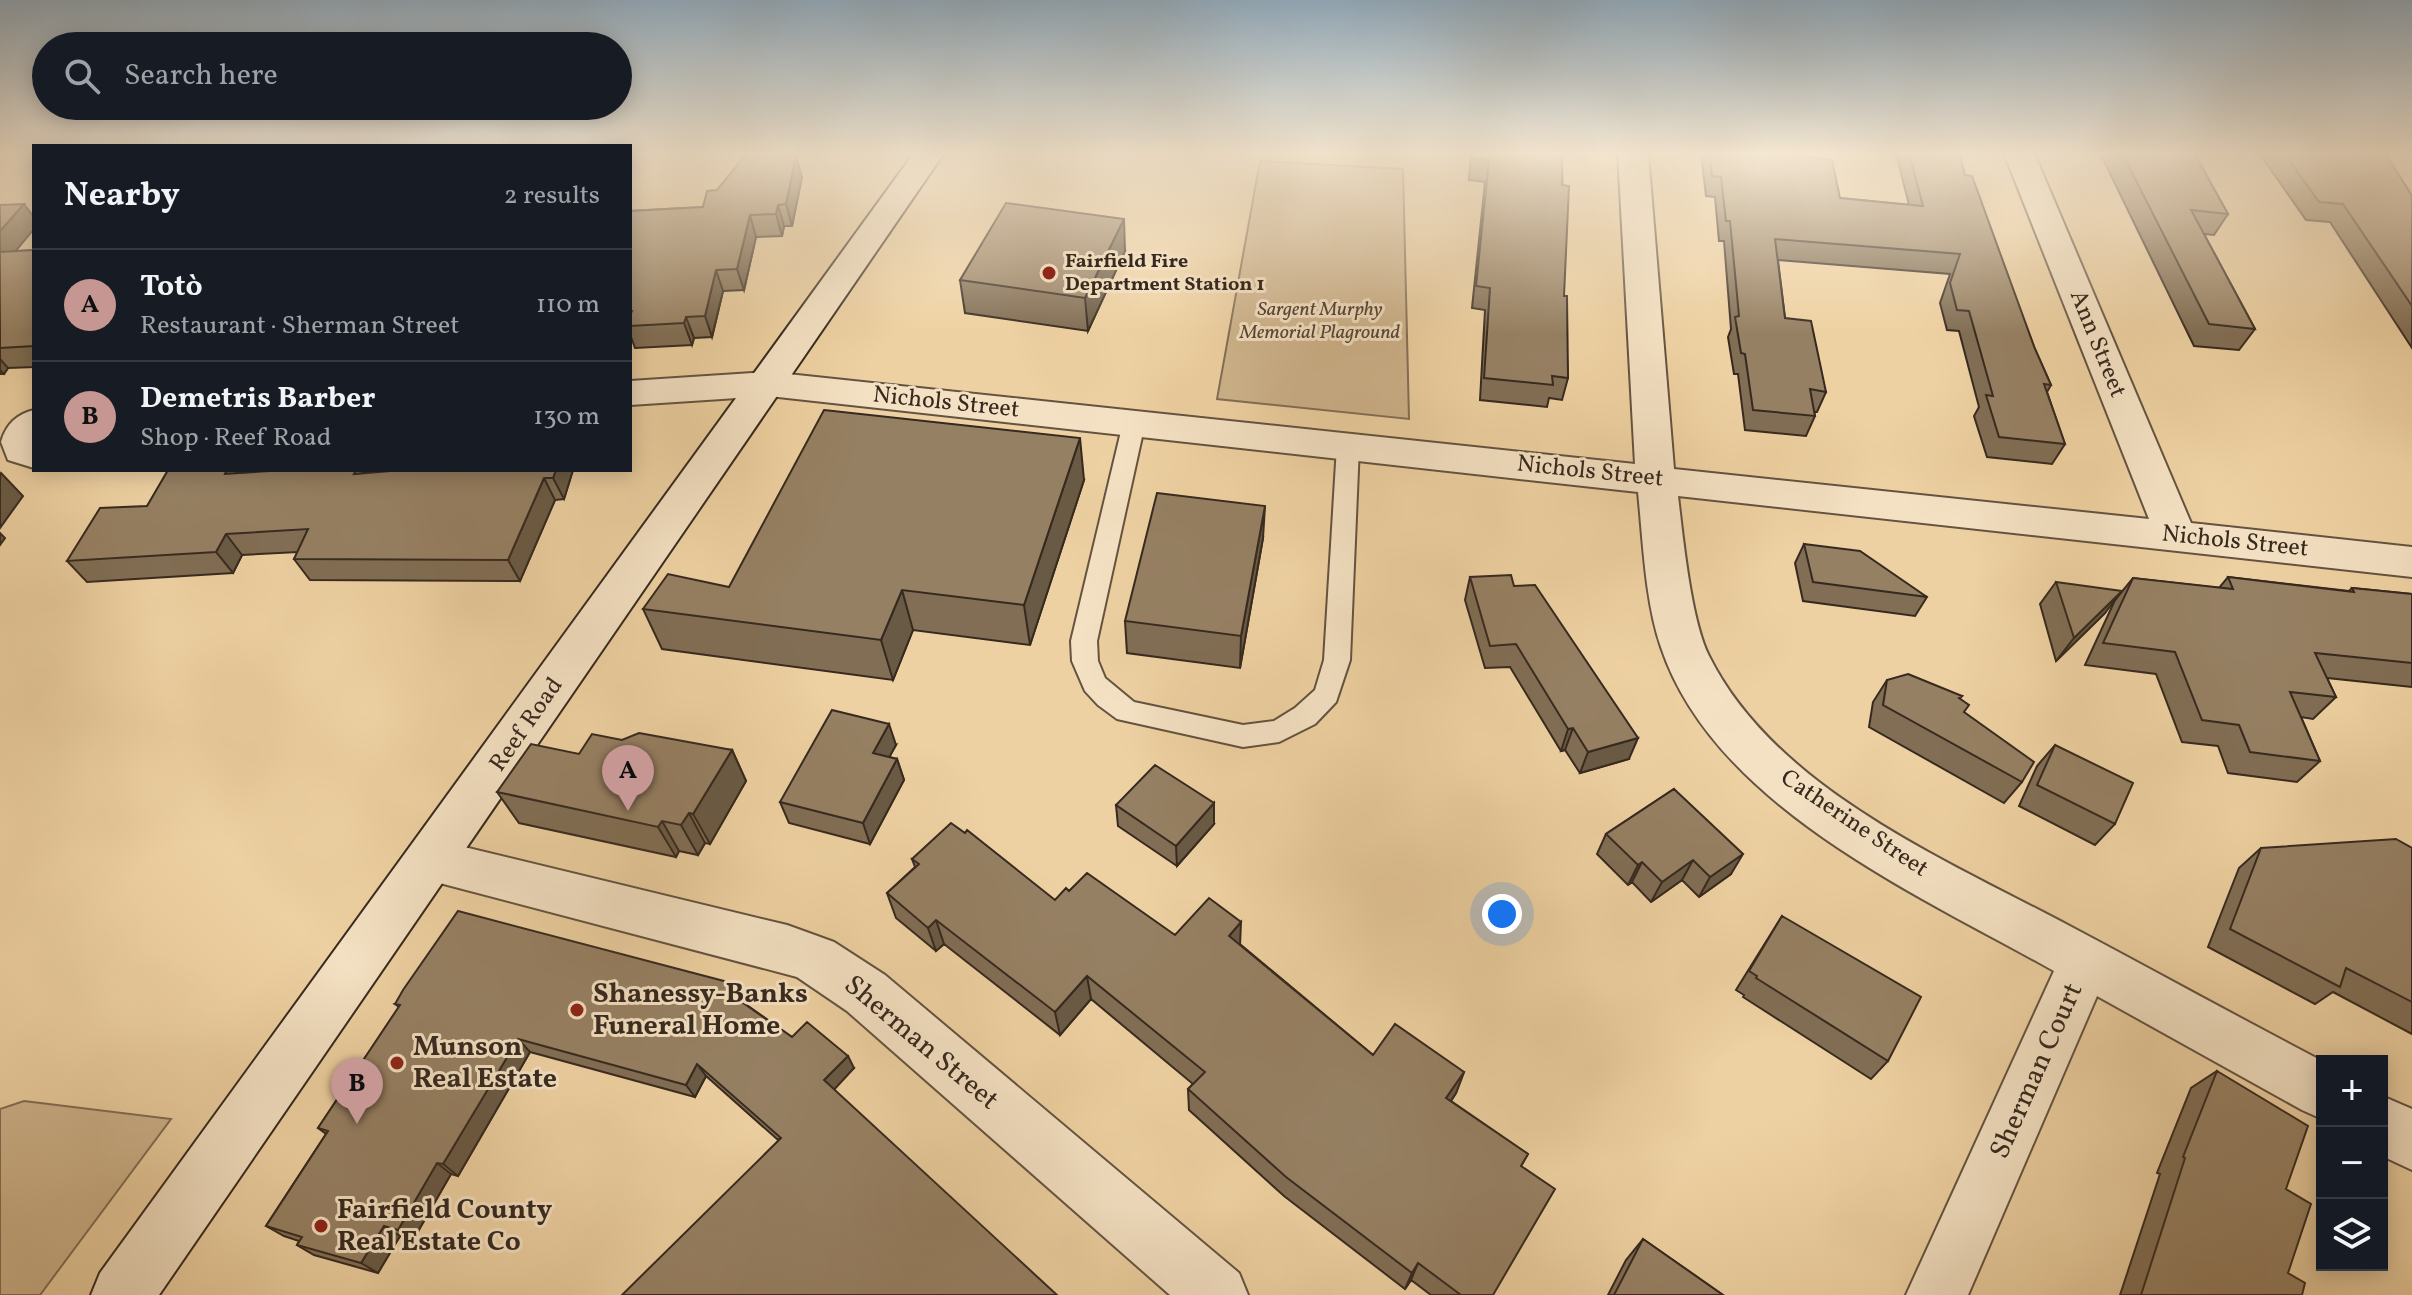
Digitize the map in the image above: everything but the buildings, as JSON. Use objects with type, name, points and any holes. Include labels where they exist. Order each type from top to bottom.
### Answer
[{"type":"street","name":"Reef Road","points":[[122,1295],[887,213]]},
{"type":"street","name":"Catherine Street","points":[[1637,213],[1654,478],[1677,620],[1686,657],[1705,695],[1735,734],[1770,767],[1826,811],[1897,858],[2085,961]]},
{"type":"street","name":"Ann Street","points":[[2044,213],[2176,536]]},
{"type":"street","name":"Nichols Street","points":[[632,393],[769,384],[2412,562]]},
{"type":"street","points":[[32,424],[21,436],[20,444],[22,451],[32,454]]},
{"type":"street","name":"Sherman Street","points":[[431,861],[787,949],[815,959],[866,993],[1217,1295]]},
{"type":"street","name":"Sherman Court","points":[[1937,1295],[2085,961],[2316,1088]]},
{"type":"street","points":[[2387,1127],[2412,1141]]},
{"type":"lane","points":[[1134,423],[1084,641],[1085,661],[1094,684],[1107,698],[1127,711],[1243,736],[1279,731],[1305,716],[1327,695],[1337,660],[1348,446]]},
{"type":"green space","name":"Sargent Murphy Memorial Plaground","points":[[1251,213],[1404,213],[1409,419],[1217,399]]},
{"type":"green space","points":[[24,1101],[171,1119],[40,1295],[0,1295],[0,1109]]},
{"type":"place","name":"Fairfield Fire Department Station 1","points":[[1049,273]]},
{"type":"place","name":"Totò","points":[[628,811]]},
{"type":"place","name":"Shanessy-Banks Funeral Home","points":[[577,1010]]},
{"type":"place","name":"Munson Real Estate","points":[[397,1063]]},
{"type":"place","name":"Demetris Barber","points":[[357,1124]]},
{"type":"place","name":"Fairfield County Real Estate Co","points":[[321,1226]]}]
